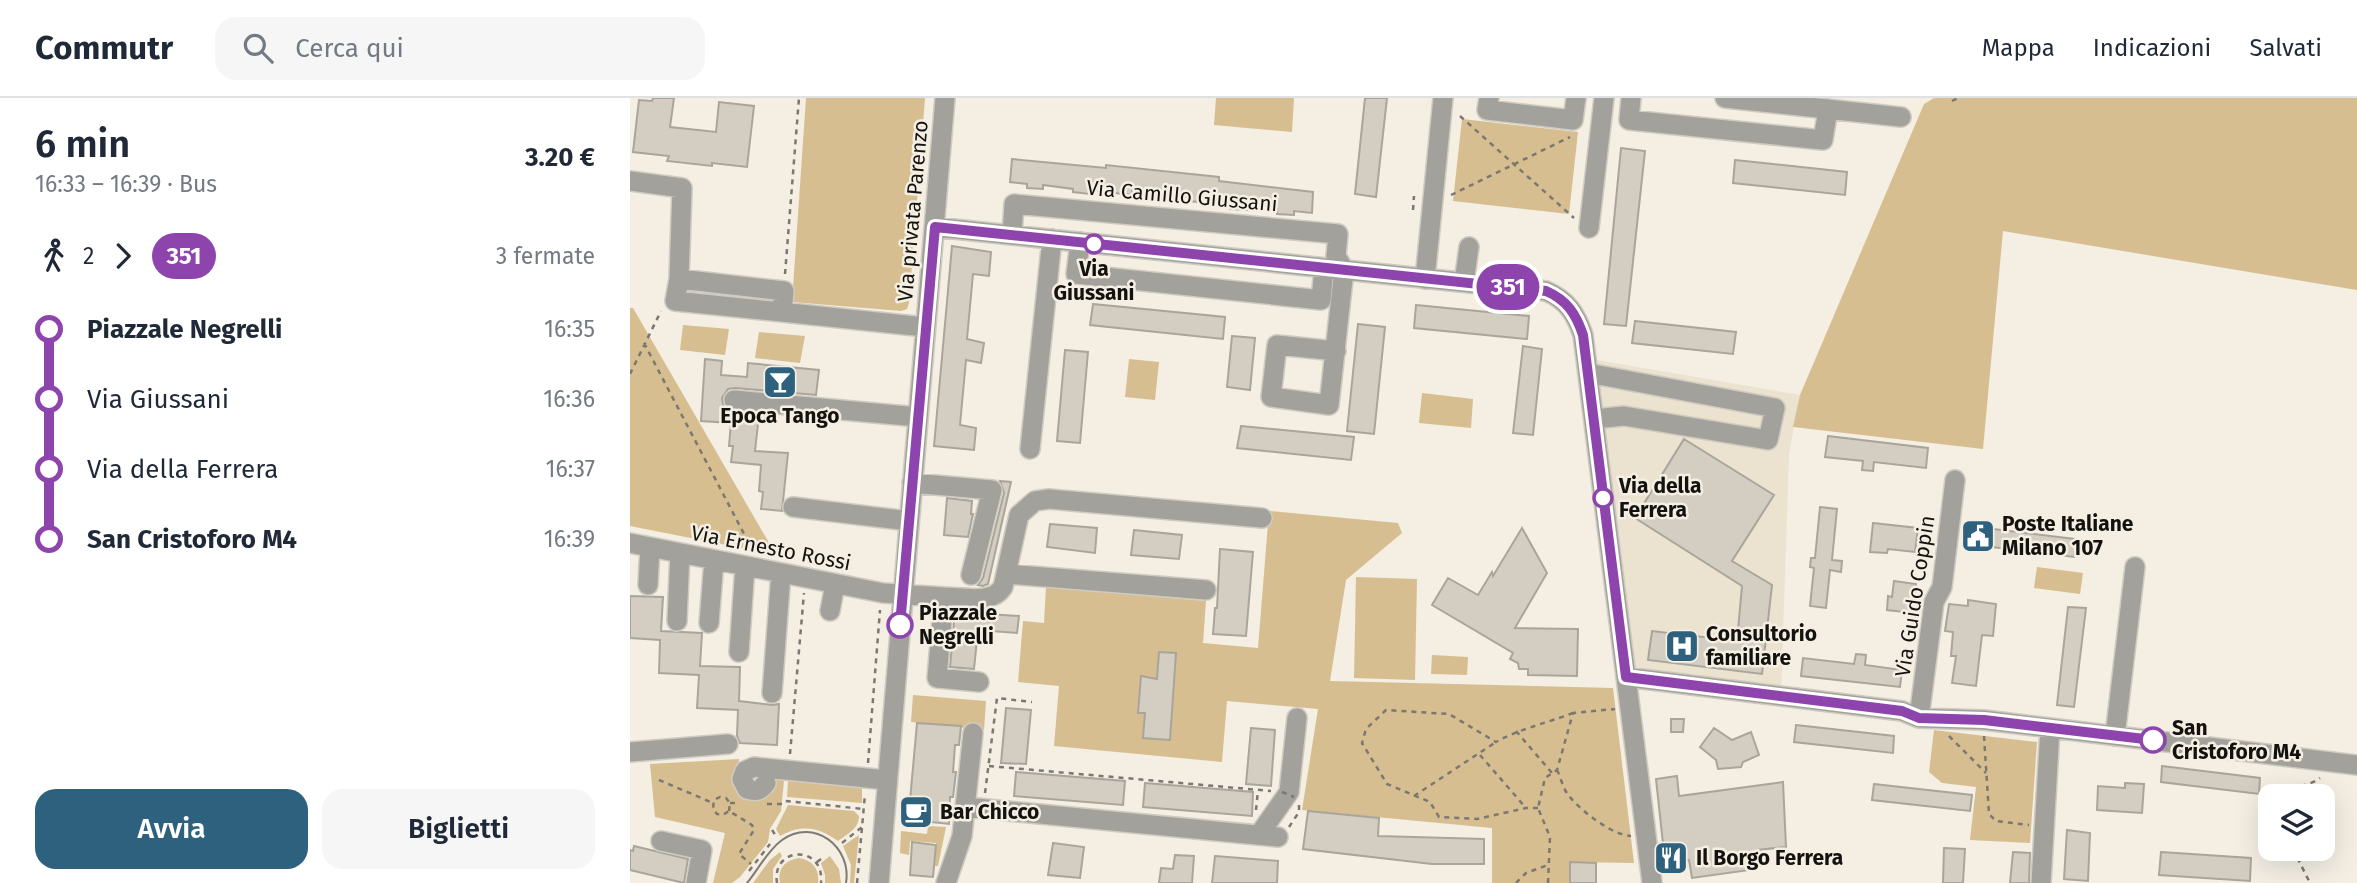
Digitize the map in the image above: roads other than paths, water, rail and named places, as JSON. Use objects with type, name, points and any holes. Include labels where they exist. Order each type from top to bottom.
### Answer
[{"type":"street","name":"Via privata Parenzo","points":[[878,883],[945,98]]},
{"type":"street","points":[[1425,279],[1443,98]]},
{"type":"street","points":[[1489,98],[1487,110],[1573,120],[1576,98]]},
{"type":"street","points":[[1582,223],[1600,134],[1604,98]]},
{"type":"street","points":[[1631,98],[1629,120],[1822,141],[1828,109]]},
{"type":"street","points":[[1725,98],[1901,117]]},
{"type":"street","points":[[630,181],[682,188],[679,279],[784,291],[782,312]]},
{"type":"street","name":"Via Camillo Giussani","points":[[1012,235],[1014,204],[1338,234],[1336,256],[1344,270],[1336,351]]},
{"type":"street","points":[[935,227],[1546,291],[1566,302],[1573,311],[1583,335],[1652,883]]},
{"type":"street","points":[[1030,449],[1052,239]]},
{"type":"street","points":[[1080,242],[1076,274],[1321,300],[1324,268]]},
{"type":"street","points":[[1464,282],[1469,247]]},
{"type":"street","name":"Via privata Parenzo","points":[[679,279],[675,301],[925,327]]},
{"type":"street","points":[[1588,373],[1775,408],[1768,440],[1624,416],[1594,419]]},
{"type":"street","points":[[734,400],[918,417]]},
{"type":"street","name":"Via Guido Coppin","points":[[1919,718],[1934,602],[1942,586],[1955,481]]},
{"type":"street","points":[[912,483],[992,490],[971,575]]},
{"type":"street","points":[[1206,590],[1006,574],[1019,515],[1035,501],[1049,499],[1262,518]]},
{"type":"street","points":[[793,507],[909,521]]},
{"type":"street","name":"Via Ernesto Rossi","points":[[630,543],[714,560],[750,560],[781,573],[902,595],[990,598],[999,594],[1006,574]]},
{"type":"street","points":[[648,586],[650,547]]},
{"type":"street","points":[[677,621],[680,553]]},
{"type":"street","points":[[709,623],[714,560]]},
{"type":"street","points":[[739,652],[750,560]]},
{"type":"street","points":[[2115,736],[2136,567]]},
{"type":"street","points":[[772,693],[781,573]]},
{"type":"street","points":[[830,611],[835,584]]},
{"type":"street","points":[[944,597],[937,678],[979,682]]},
{"type":"street","points":[[1626,677],[1902,711],[1919,718],[1984,720],[2349,764],[2357,782]]},
{"type":"street","points":[[971,808],[1268,836],[1289,792],[1297,718]]},
{"type":"street","points":[[2041,883],[2050,729]]},
{"type":"street","points":[[946,883],[971,808],[973,733]]},
{"type":"street","points":[[630,752],[728,744]]},
{"type":"street","points":[[766,783],[754,792],[747,789],[742,779],[745,771],[754,767],[887,780]]},
{"type":"street","points":[[662,841],[702,850],[696,883]]},
{"type":"street","points":[[705,883],[711,857],[706,853]]},
{"type":"tram line","points":[[747,883],[777,844],[794,834],[806,832],[828,839],[837,848],[843,858],[846,883]]},
{"type":"place","name":"Via Giussani","points":[[1094,244]]},
{"type":"place","name":"Epoca Tango","points":[[780,382]]},
{"type":"place","name":"Via della Ferrera","points":[[1603,498]]},
{"type":"place","name":"Poste Italiane Milano 107","points":[[1978,536]]},
{"type":"place","name":"Piazzale Negrelli","points":[[900,625]]},
{"type":"place","name":"Consultorio familiare","points":[[1682,646]]},
{"type":"place","name":"San Cristoforo M4","points":[[2153,740]]},
{"type":"place","name":"Bar Chicco","points":[[916,812]]},
{"type":"place","name":"Il Borgo Ferrera","points":[[1671,858]]}]
